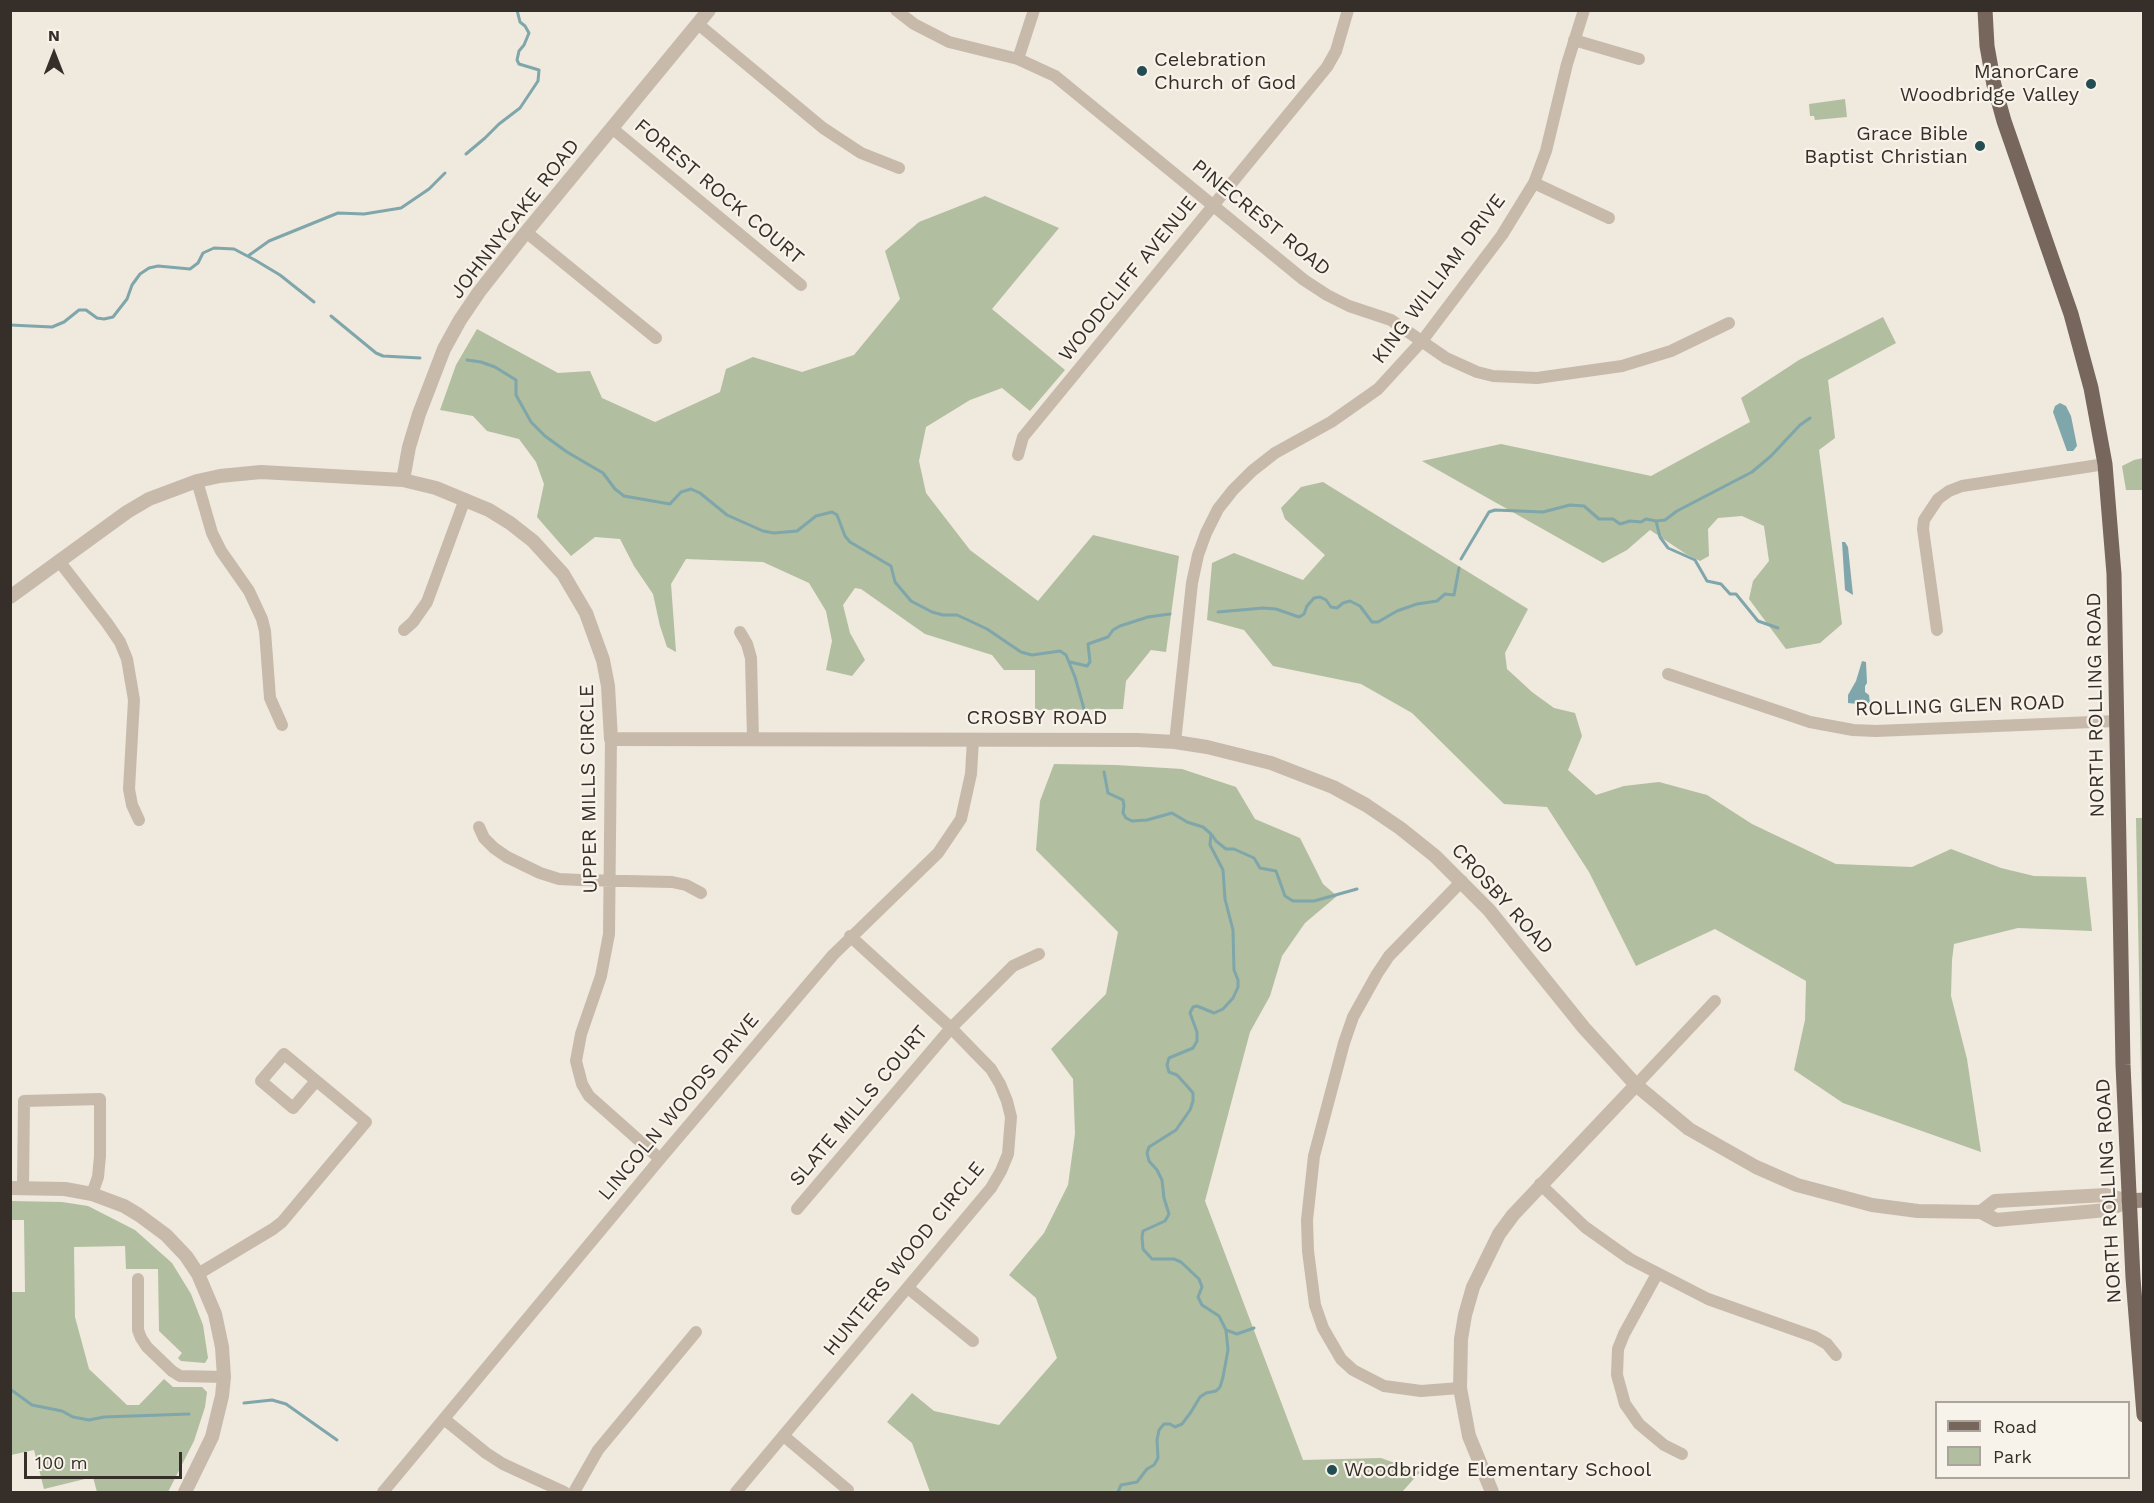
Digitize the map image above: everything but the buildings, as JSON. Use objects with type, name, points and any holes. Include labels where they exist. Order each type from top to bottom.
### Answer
[{"type":"main road","name":"NORTH ROLLING ROAD","points":[[1985,10],[1987,46],[1996,94],[2071,314],[2091,388],[2105,464],[2114,553],[2123,1065],[2136,1200],[2144,1415]]},
{"type":"street","name":"JOHNNYCAKE ROAD","points":[[403,480],[409,447],[419,414],[444,349],[479,292],[709,10]]},
{"type":"street","name":"PINECREST ROAD","points":[[896,10],[914,24],[949,42],[1018,59],[1038,67],[1071,87],[1304,280],[1327,296],[1348,306],[1391,320],[1446,357],[1477,372],[1493,376],[1537,378],[1598,370],[1646,360],[1671,351],[1729,322]]},
{"type":"street","points":[[1018,59],[1034,10]]},
{"type":"street","name":"WOODCLIFF AVENUE","points":[[1018,454],[1023,437],[1327,67],[1336,51],[1348,10]]},
{"type":"street","name":"KING WILLIAM DRIVE","points":[[1175,742],[1192,582],[1206,532],[1218,509],[1252,471],[1275,453],[1331,422],[1378,389],[1422,340],[1502,235],[1534,183],[1546,151],[1574,39],[1584,10]]},
{"type":"street","points":[[698,24],[823,129],[861,153],[899,168]]},
{"type":"street","points":[[1574,39],[1639,59]]},
{"type":"street","name":"FOREST ROCK COURT","points":[[613,129],[801,285]]},
{"type":"street","points":[[1534,183],[1609,218]]},
{"type":"street","points":[[526,232],[656,338]]},
{"type":"street","points":[[1937,630],[1923,528],[1924,520],[1938,499],[1962,486],[2105,464]]},
{"type":"street","name":"UPPER MILLS CIRCLE","points":[[10,597],[134,508],[174,488],[220,476],[261,472],[403,480],[436,488],[465,499],[510,523],[533,541],[563,574],[586,613],[603,660],[608,686],[611,739],[609,934],[606,958],[581,1034],[576,1061],[582,1084],[589,1096],[660,1159]]},
{"type":"street","points":[[197,481],[212,533],[221,551],[256,603],[262,619],[270,698],[282,725]]},
{"type":"street","points":[[404,630],[413,622],[427,602],[465,499]]},
{"type":"street","points":[[59,561],[107,623],[120,642],[127,659],[134,700],[129,789],[132,805],[139,820]]},
{"type":"street","points":[[740,632],[751,658],[753,739]]},
{"type":"street","name":"ROLLING GLEN ROAD","points":[[1668,674],[1810,722],[1853,730],[2117,721]]},
{"type":"street","name":"CROSBY ROAD","points":[[611,739],[1138,740],[1175,742],[1242,754],[1333,787],[1366,805],[1435,856],[1462,881],[1504,928],[1612,1060],[1636,1085],[1689,1129],[1756,1167],[1797,1185],[1872,1204],[1918,1211],[1981,1212],[1996,1220],[2107,1210],[2136,1200]]},
{"type":"street","name":"LINCOLN WOODS DRIVE","points":[[383,1492],[660,1159],[850,936],[925,868],[938,853],[961,819],[971,774],[973,739]]},
{"type":"street","points":[[478,827],[484,838],[507,857],[540,873],[559,879],[672,882],[686,885],[701,893]]},
{"type":"street","points":[[1460,1388],[1421,1391],[1384,1386],[1353,1370],[1341,1359],[1323,1328],[1315,1305],[1308,1251],[1307,1220],[1314,1156],[1353,1017],[1368,988],[1389,956],[1462,881]]},
{"type":"street","name":"HUNTERS WOOD CIRCLE","points":[[736,1492],[991,1188],[1008,1154],[1011,1117],[1000,1084],[977,1054],[951,1028],[850,936]]},
{"type":"street","name":"SLATE MILLS COURT","points":[[797,1209],[951,1028],[1013,966],[1039,954]]},
{"type":"street","points":[[1492,1492],[1469,1436],[1460,1388],[1461,1339],[1473,1287],[1499,1234],[1540,1184],[1715,1001]]},
{"type":"street","points":[[198,1274],[282,1222],[366,1122],[284,1054],[261,1082],[293,1108],[316,1081]]},
{"type":"street","points":[[92,1194],[98,1177],[100,1156],[100,1100],[24,1101],[17,1187],[65,1189],[92,1194],[124,1206],[154,1226],[177,1246],[198,1274],[215,1314],[222,1347],[224,1377],[222,1396],[212,1437],[185,1492]]},
{"type":"street","points":[[1540,1184],[1566,1211],[1600,1239],[1657,1274],[1708,1299],[1815,1337],[1827,1344],[1836,1355]]},
{"type":"street","points":[[1657,1274],[1618,1349],[1617,1375],[1625,1404],[1639,1424],[1664,1445],[1682,1454]]},
{"type":"street","points":[[138,1279],[138,1330],[147,1347],[180,1376],[224,1377]]},
{"type":"street","points":[[908,1288],[973,1341]]},
{"type":"street","points":[[574,1492],[598,1449],[696,1332]]},
{"type":"street","points":[[444,1419],[503,1464],[564,1492]]},
{"type":"street","points":[[784,1437],[848,1490]]},
{"type":"green space","points":[[1845,99],[1847,117],[1815,120],[1814,116],[1810,116],[1809,104]]},
{"type":"green space","points":[[985,196],[1059,228],[992,309],[1065,370],[1030,411],[1002,388],[970,400],[926,427],[919,461],[926,493],[970,550],[1038,601],[1093,535],[1179,556],[1166,652],[1151,650],[1126,681],[1123,709],[1035,710],[1035,670],[1004,670],[992,655],[925,634],[861,589],[855,588],[843,605],[850,633],[865,660],[852,676],[826,670],[832,641],[826,611],[809,583],[763,562],[686,559],[671,584],[676,652],[667,647],[653,594],[634,566],[620,539],[595,537],[571,556],[537,517],[544,484],[536,462],[519,439],[487,431],[473,416],[440,410],[456,365],[477,329],[558,373],[590,371],[602,398],[655,422],[720,392],[726,369],[753,357],[802,372],[854,355],[900,299],[885,251],[919,222]]},
{"type":"green space","points":[[1883,317],[1896,343],[1828,380],[1835,438],[1819,450],[1842,624],[1820,643],[1786,649],[1749,599],[1753,581],[1769,561],[1764,526],[1742,516],[1718,518],[1708,529],[1709,556],[1700,561],[1650,530],[1627,550],[1603,563],[1422,461],[1501,444],[1651,476],[1750,422],[1741,398],[1799,360]]},
{"type":"green space","points":[[2143,458],[2143,490],[2126,490],[2122,466]]},
{"type":"green space","points":[[1323,482],[1528,609],[1505,653],[1507,669],[1554,708],[1575,713],[1582,736],[1568,770],[1596,795],[1624,786],[1659,782],[1707,795],[1752,824],[1836,864],[1912,867],[1951,849],[2001,868],[2034,876],[2086,877],[2092,931],[2018,928],[1954,944],[1951,996],[1967,1059],[1981,1152],[1843,1103],[1794,1070],[1805,1020],[1806,981],[1715,929],[1636,966],[1589,872],[1547,807],[1504,804],[1412,713],[1361,684],[1273,666],[1244,630],[1207,620],[1212,563],[1234,553],[1303,580],[1325,555],[1285,519],[1281,508],[1301,487]]},
{"type":"green space","points":[[1054,764],[1182,769],[1236,787],[1255,819],[1300,838],[1323,884],[1337,896],[1305,923],[1282,956],[1270,996],[1250,1032],[1205,1201],[1303,1460],[1381,1458],[1420,1472],[1402,1492],[930,1492],[912,1443],[887,1422],[912,1393],[934,1411],[999,1425],[1057,1358],[1036,1298],[1009,1275],[1044,1233],[1068,1185],[1075,1134],[1073,1079],[1051,1049],[1106,994],[1118,932],[1036,850],[1040,801]]},
{"type":"green space","points":[[2136,818],[2144,818],[2143,1178]]},
{"type":"green space","points":[[11,1201],[62,1202],[88,1206],[135,1230],[172,1263],[191,1294],[203,1325],[208,1358],[205,1363],[181,1361],[178,1358],[182,1353],[159,1331],[158,1269],[126,1269],[125,1246],[74,1247],[75,1317],[89,1369],[127,1405],[139,1405],[164,1379],[173,1387],[202,1387],[207,1392],[205,1407],[194,1441],[168,1492],[97,1492],[93,1477],[44,1489],[34,1450],[11,1455],[11,1292],[25,1292],[24,1220],[11,1220]]},
{"type":"water","points":[[2060,403],[2066,406],[2071,416],[2077,446],[2073,451],[2067,451],[2053,412],[2055,406]]},
{"type":"water","points":[[1842,542],[1845,542],[1848,547],[1853,595],[1845,590]]},
{"type":"water","points":[[1862,661],[1866,662],[1865,692],[1869,695],[1870,703],[1867,705],[1848,703],[1848,695],[1856,681]]},
{"type":"waterway","points":[[466,154],[520,108],[538,81],[539,70],[519,64],[517,60],[519,51],[529,33],[520,22],[517,10]]},
{"type":"waterway","points":[[248,256],[269,241],[338,213],[364,214],[401,208],[429,189],[445,173]]},
{"type":"waterway","points":[[10,325],[52,327],[64,322],[79,310],[86,310],[97,318],[113,317],[127,299],[132,285],[140,274],[149,268],[158,266],[190,269],[198,263],[203,253],[214,248],[234,249],[255,260],[280,275],[314,302]]},
{"type":"waterway","points":[[331,316],[376,353],[383,356],[420,358]]},
{"type":"waterway","points":[[467,360],[495,367],[516,380],[516,395],[531,422],[567,452],[603,473],[615,489],[624,496],[670,504],[681,492],[691,489],[700,493],[727,515],[763,531],[774,533],[797,531],[816,516],[832,512],[837,515],[845,536],[850,542],[891,566],[895,582],[911,601],[932,612],[957,615],[968,620],[987,629],[1021,652],[1032,655],[1060,651],[1066,655],[1084,709]]},
{"type":"waterway","points":[[1461,559],[1489,512],[1495,510],[1543,512],[1570,505],[1584,506],[1599,519],[1613,519],[1620,524],[1630,521],[1641,522],[1646,519],[1665,520],[1677,511],[1752,472],[1810,418]]},
{"type":"waterway","points":[[1656,521],[1660,537],[1668,548],[1695,560],[1707,581],[1721,584],[1730,594],[1736,594],[1758,621],[1778,628]]},
{"type":"waterway","points":[[1218,612],[1263,608],[1276,609],[1299,617],[1304,614],[1314,598],[1320,597],[1326,600],[1331,607],[1337,608],[1350,601],[1360,606],[1372,622],[1378,622],[1397,611],[1417,604],[1437,601],[1445,594],[1454,595],[1459,568]]},
{"type":"waterway","points":[[1070,662],[1087,666],[1090,662],[1088,644],[1108,637],[1120,626],[1148,617],[1170,614]]},
{"type":"waterway","points":[[1104,772],[1108,793],[1123,800],[1123,813],[1126,818],[1132,821],[1147,820],[1172,813],[1187,822],[1203,827],[1211,834],[1210,845],[1223,870],[1225,899],[1233,930],[1234,970],[1238,980],[1238,987],[1233,998],[1223,1009],[1214,1013],[1197,1006],[1193,1007],[1190,1013],[1197,1032],[1197,1041],[1193,1048],[1169,1058],[1167,1065],[1169,1072],[1177,1075],[1193,1093],[1193,1101],[1190,1110],[1176,1130],[1149,1147],[1147,1153],[1149,1161],[1162,1180],[1169,1214],[1165,1221],[1143,1231],[1142,1237],[1143,1249],[1152,1259],[1174,1259],[1181,1262],[1199,1279],[1202,1287],[1198,1297],[1202,1305],[1219,1316],[1226,1330],[1228,1350],[1223,1377],[1220,1387],[1200,1397],[1182,1424],[1175,1427],[1164,1424],[1159,1430],[1158,1458],[1154,1465],[1147,1469],[1137,1482],[1121,1485],[1118,1492]]},
{"type":"waterway","points":[[1212,835],[1226,849],[1234,849],[1254,858],[1260,868],[1276,871],[1285,896],[1293,901],[1314,901],[1357,889]]},
{"type":"waterway","points":[[1226,1330],[1237,1334],[1254,1328]]},
{"type":"waterway","points":[[10,1389],[32,1405],[62,1411],[73,1417],[89,1420],[104,1417],[189,1414]]},
{"type":"waterway","points":[[244,1403],[272,1400],[286,1404],[337,1440]]},
{"type":"place","name":"Celebration Church of God","points":[[1142,71]]},
{"type":"place","name":"ManorCare Woodbridge Valley","points":[[2091,84]]},
{"type":"place","name":"Grace Bible Baptist Christian","points":[[1980,146]]},
{"type":"place","name":"Woodbridge Elementary School","points":[[1332,1470]]}]
